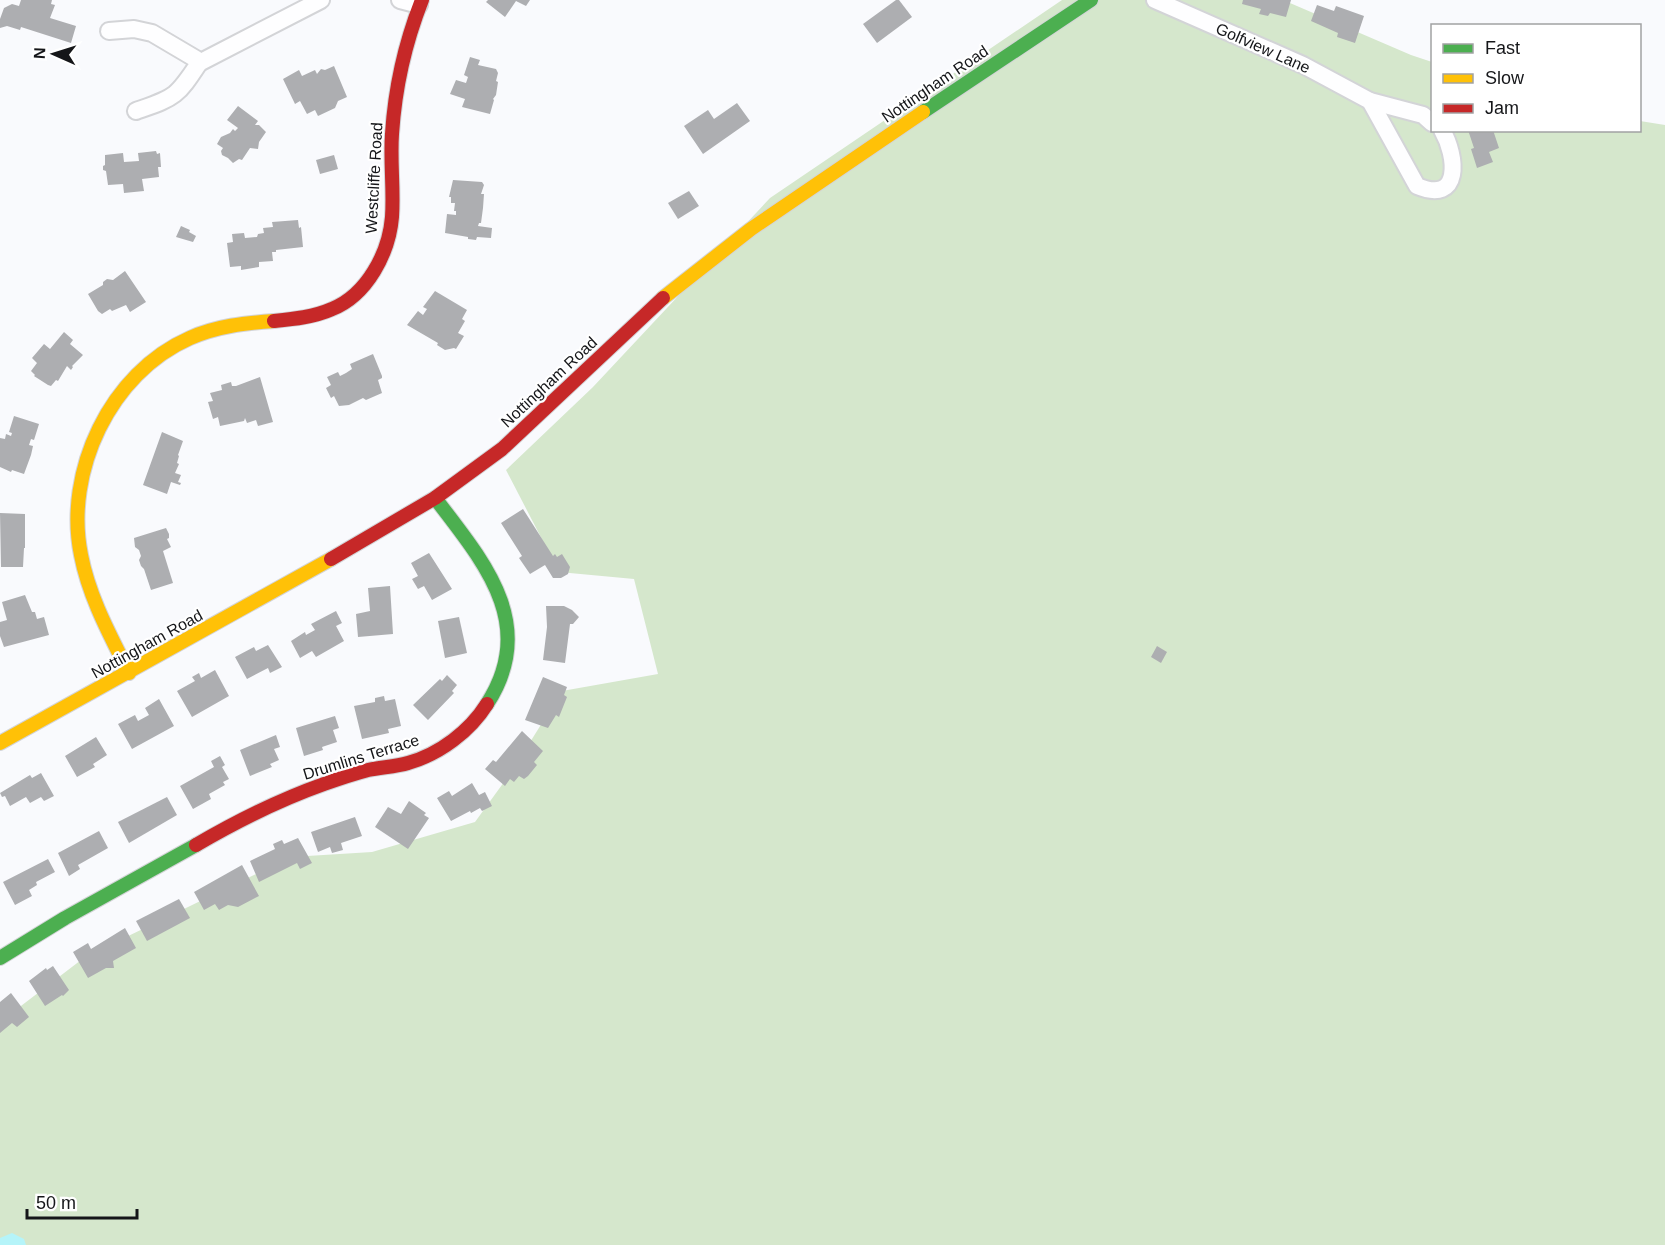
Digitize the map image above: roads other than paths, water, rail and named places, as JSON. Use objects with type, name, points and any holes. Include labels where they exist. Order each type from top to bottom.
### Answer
[{"type":"street","points":[[136,111],[170,99],[181,90],[199,63],[321,0]]},
{"type":"street","points":[[400,0],[421,3]]},
{"type":"street","name":"Nottingham Road","points":[[0,743],[373,536],[435,498],[502,449],[655,305],[751,230],[860,154],[1091,0]]},
{"type":"street","name":"Golfview Lane","points":[[1155,0],[1303,65],[1370,101],[1423,115],[1431,122]]},
{"type":"street","name":"Westcliffe Road","points":[[129,672],[103,619],[86,576],[78,538],[78,506],[85,464],[102,422],[118,397],[140,372],[164,352],[188,337],[222,327],[310,317],[331,310],[362,287],[381,259],[388,241],[392,214],[392,136],[397,91],[412,28],[421,3]]},
{"type":"street","points":[[109,32],[134,29],[152,33],[199,63]]},
{"type":"street","points":[[1370,101],[1417,186],[1438,190],[1447,185],[1454,173],[1452,154],[1443,132]]},
{"type":"street","name":"Drumlins Terrace","points":[[0,958],[60,920],[261,810],[309,790],[363,772],[413,761],[447,746],[473,724],[493,698],[502,678],[508,642],[506,613],[496,587],[477,554],[435,498]]},
{"type":"water","points":[[12,1233],[24,1239],[26,1245],[0,1245],[0,1238]]}]
